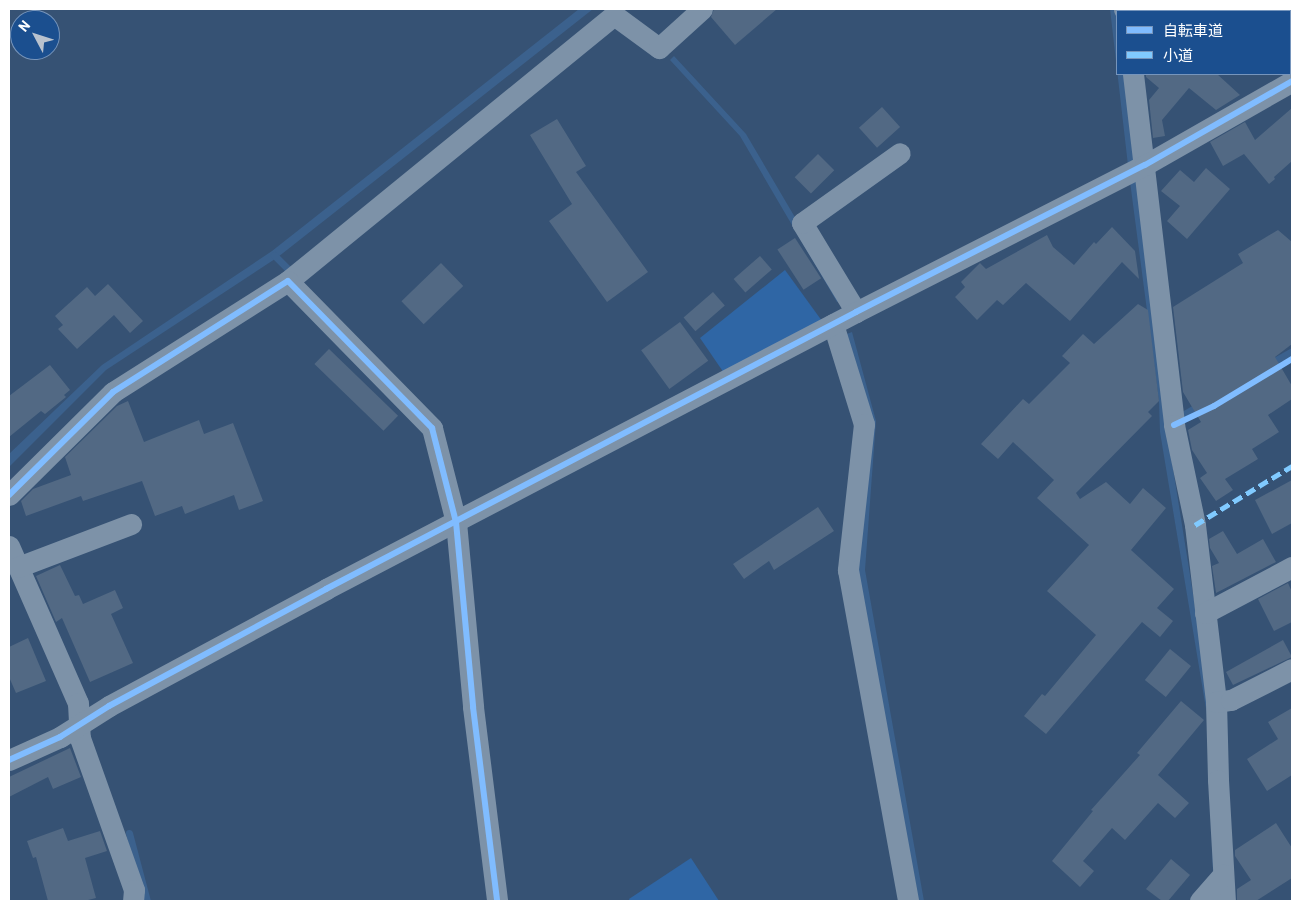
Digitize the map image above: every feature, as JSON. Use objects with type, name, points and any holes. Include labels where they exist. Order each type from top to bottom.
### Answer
[{"type":"street","points":[[9,495],[113,392],[288,281],[614,15],[659,48],[702,9]]},
{"type":"street","points":[[1133,75],[1174,425],[1195,525],[1216,702],[1222,876],[1226,901]]},
{"type":"street","points":[[9,760],[60,737],[80,724],[326,589],[856,312],[1145,165],[1292,82]]},
{"type":"street","points":[[856,312],[802,223],[900,153]]},
{"type":"street","points":[[288,281],[432,428],[456,522],[473,706],[497,901]]},
{"type":"street","points":[[833,324],[864,424],[848,570],[908,901]]},
{"type":"street","points":[[18,567],[131,524]]},
{"type":"street","points":[[9,546],[78,703],[80,738],[134,890],[133,901]]},
{"type":"street","points":[[1205,613],[1292,567]]},
{"type":"street","points":[[1216,702],[1231,700],[1292,669]]},
{"type":"street","points":[[1202,899],[1222,876]]},
{"type":"shaded area","points":[[579,9],[593,9],[278,257],[106,370],[9,467],[9,454],[102,365],[272,251]]},
{"type":"shaded area","points":[[1110,9],[1118,9],[1116,10],[1116,61]]},
{"type":"shaded area","points":[[674,56],[746,134],[843,299],[837,302],[740,136],[670,60]]},
{"type":"shaded area","points":[[1117,75],[1124,75],[1167,431],[1213,719],[1214,880],[1194,901],[1189,901],[1213,873],[1208,721],[1160,432],[1159,402]]},
{"type":"shaded area","points":[[785,270],[822,321],[724,373],[700,338]]},
{"type":"shaded area","points":[[852,332],[876,421],[865,570],[924,901],[914,901],[856,569],[869,421],[844,335]]},
{"type":"shaded area","points":[[691,858],[719,901],[630,901],[629,899]]},
{"type":"building","points":[[714,9],[777,9],[735,45],[711,17]]},
{"type":"building","points":[[1146,75],[1218,75],[1240,95],[1216,110],[1189,88],[1162,120],[1165,136],[1153,138],[1149,100],[1159,88]]},
{"type":"building","points":[[882,107],[900,127],[877,148],[859,128]]},
{"type":"building","points":[[1292,108],[1292,161],[1274,177],[1275,179],[1269,184],[1244,154],[1223,166],[1210,142],[1245,122],[1255,140]]},
{"type":"building","points":[[557,119],[586,166],[576,172],[648,272],[607,302],[549,221],[572,204],[530,135]]},
{"type":"building","points":[[818,154],[834,170],[811,194],[795,177]]},
{"type":"building","points":[[1206,168],[1230,189],[1187,239],[1167,221],[1180,206],[1161,191],[1180,170],[1194,182]]},
{"type":"building","points":[[1112,227],[1135,251],[1139,279],[1122,262],[1070,321],[1026,283],[1003,305],[997,300],[977,320],[955,297],[965,287],[961,282],[980,263],[986,269],[1047,235],[1053,247],[1074,265],[1094,242],[1096,244]]},
{"type":"building","points":[[1278,230],[1292,242],[1292,344],[1275,357],[1292,386],[1292,399],[1268,415],[1279,432],[1252,449],[1258,459],[1225,479],[1233,490],[1216,501],[1200,478],[1207,473],[1192,450],[1188,430],[1201,422],[1183,392],[1173,307],[1243,263],[1238,254]]},
{"type":"building","points":[[795,238],[821,278],[804,290],[777,249]]},
{"type":"building","points":[[760,256],[772,270],[745,293],[734,279]]},
{"type":"building","points":[[441,263],[463,286],[424,324],[401,301]]},
{"type":"building","points":[[108,284],[143,321],[130,333],[114,315],[77,349],[58,329],[63,325],[55,316],[87,287],[95,296]]},
{"type":"building","points":[[713,292],[725,306],[695,331],[684,318]]},
{"type":"building","points":[[1138,304],[1148,310],[1159,401],[1148,412],[1152,416],[1076,493],[1080,499],[1106,482],[1130,504],[1143,488],[1166,508],[1131,550],[1174,589],[1157,608],[1173,621],[1160,637],[1142,622],[1046,734],[1024,716],[1042,694],[1045,696],[1096,635],[1047,591],[1089,545],[1037,498],[1054,480],[1013,442],[998,459],[981,444],[1023,399],[1029,404],[1070,363],[1062,356],[1083,334],[1094,344]]},
{"type":"building","points":[[680,322],[708,361],[669,389],[641,350]]},
{"type":"building","points":[[329,349],[398,416],[383,431],[314,364]]},
{"type":"building","points":[[50,365],[70,390],[64,395],[66,397],[45,414],[41,411],[9,437],[9,396]]},
{"type":"building","points":[[128,401],[144,442],[199,420],[204,434],[233,423],[263,501],[239,510],[234,495],[185,514],[182,506],[155,516],[142,481],[83,501],[81,496],[26,516],[21,501],[33,489],[71,475],[65,457],[117,406]]},
{"type":"building","points":[[1292,480],[1292,523],[1272,534],[1255,500]]},
{"type":"building","points":[[818,507],[834,531],[774,570],[769,561],[744,579],[733,564]]},
{"type":"building","points":[[1223,531],[1237,554],[1263,539],[1276,562],[1216,593],[1212,566],[1219,563],[1210,548],[1209,539]]},
{"type":"building","points":[[60,565],[75,596],[79,595],[83,604],[115,590],[123,608],[111,614],[133,663],[90,682],[62,618],[56,622],[36,576]]},
{"type":"building","points":[[1288,583],[1292,592],[1292,622],[1274,631],[1258,599]]},
{"type":"building","points":[[28,638],[46,681],[16,693],[9,677],[9,647]]},
{"type":"building","points":[[1283,640],[1292,657],[1233,685],[1226,672]]},
{"type":"building","points":[[1170,649],[1191,666],[1166,697],[1145,680]]},
{"type":"building","points":[[1181,701],[1204,720],[1158,775],[1189,803],[1175,818],[1158,803],[1125,840],[1112,828],[1083,861],[1094,871],[1080,887],[1052,861],[1093,811],[1091,810],[1140,755],[1137,753]]},
{"type":"building","points":[[1292,708],[1292,775],[1267,791],[1247,759],[1278,739],[1268,722]]},
{"type":"building","points":[[70,748],[81,777],[53,789],[48,777],[9,797],[9,777]]},
{"type":"building","points":[[1276,823],[1292,848],[1292,878],[1256,901],[1237,901],[1237,889],[1251,880],[1235,856],[1235,850]]},
{"type":"building","points":[[63,828],[68,841],[100,831],[107,851],[85,858],[96,898],[84,901],[48,901],[36,857],[33,858],[27,841]]},
{"type":"building","points":[[1171,859],[1190,875],[1168,901],[1162,901],[1146,889]]},
{"type":"waterway","points":[[274,255],[291,272]]},
{"type":"waterway","points":[[1269,364],[1292,351]]},
{"type":"waterway","points":[[1179,417],[1200,405]]},
{"type":"waterway","points":[[129,833],[147,901]]},
{"type":"marked path","points":[[1195,525],[1292,466]]},
{"type":"cycle path","points":[[9,760],[60,737],[109,706],[326,589],[856,312],[1145,165],[1292,81]]},
{"type":"cycle path","points":[[9,495],[113,392],[288,281],[432,428],[456,522],[473,707],[497,901]]},
{"type":"cycle path","points":[[1174,425],[1214,406],[1292,359]]}]
